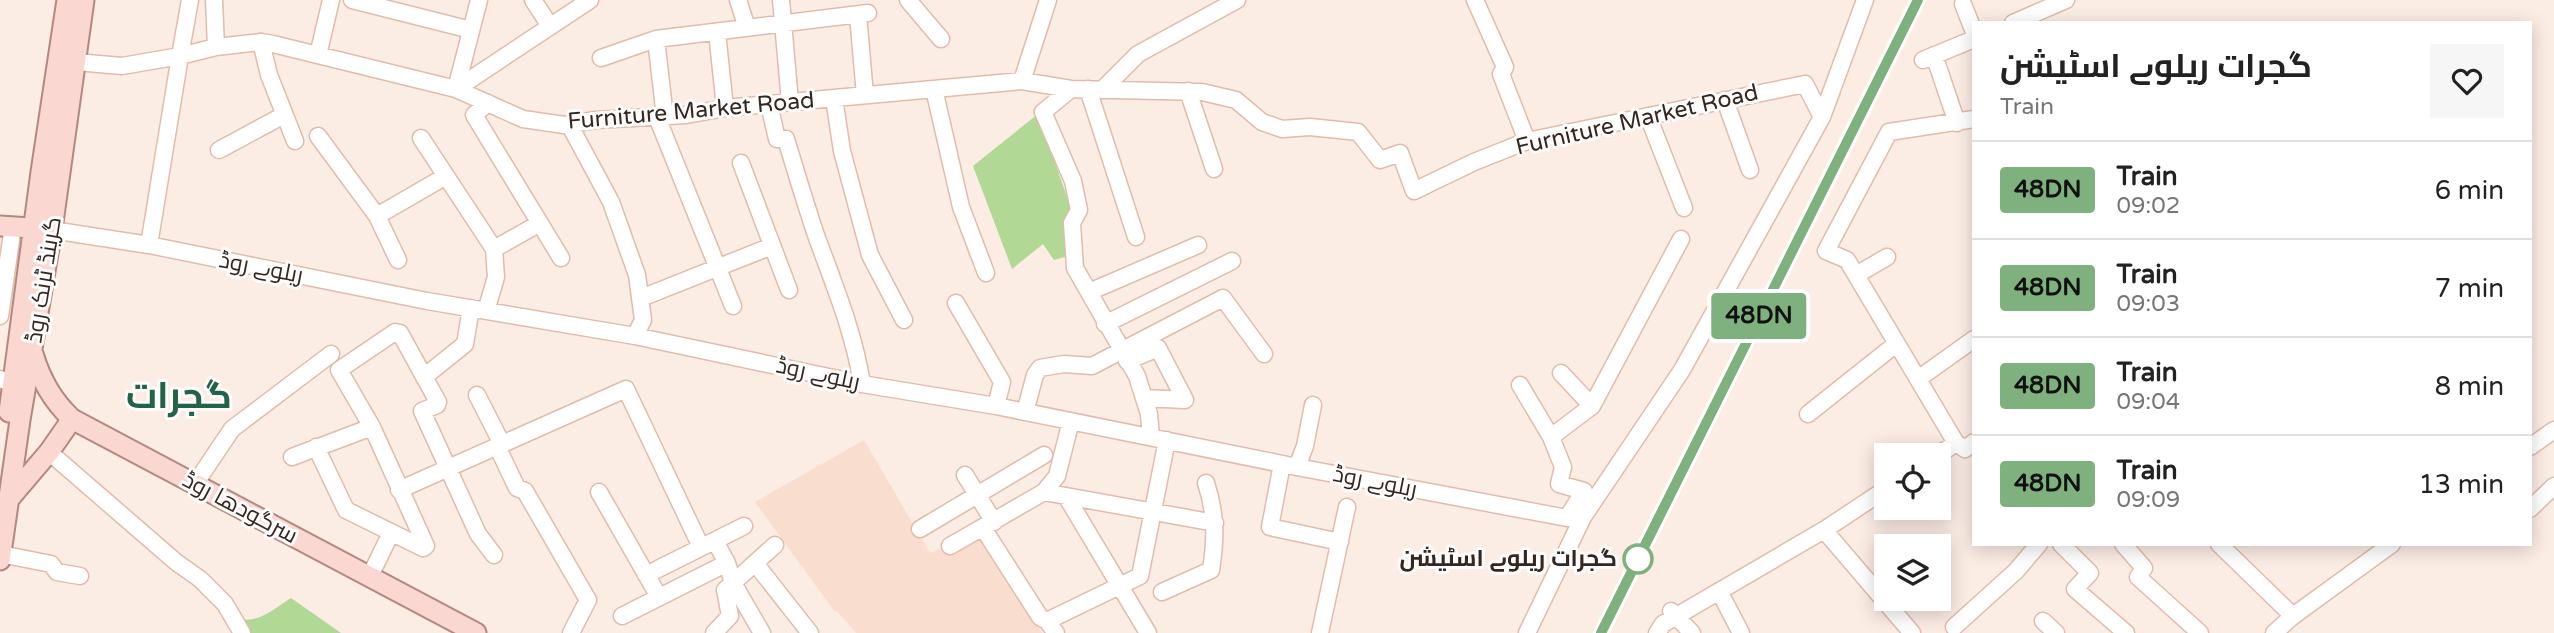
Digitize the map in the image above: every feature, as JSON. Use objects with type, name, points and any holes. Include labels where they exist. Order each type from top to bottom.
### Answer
[{"type":"main road","name":"گرینڈ ٹرنک روڈ","points":[[2,488],[20,420],[33,354],[67,0]]},
{"type":"main road","name":"گرینڈ ٹرنک روڈ","points":[[0,560],[6,382],[43,229],[76,62],[85,0]]},
{"type":"main road","points":[[7,226],[43,229]]},
{"type":"main road","name":"سرگودھا روڈ","points":[[33,354],[49,393],[72,418],[477,633]]},
{"type":"main road","points":[[2,488],[49,452],[72,418]]},
{"type":"street","points":[[149,245],[190,0]]},
{"type":"street","points":[[214,0],[216,47]]},
{"type":"street","points":[[318,55],[331,0]]},
{"type":"street","points":[[352,0],[471,30]]},
{"type":"street","points":[[456,89],[480,0]]},
{"type":"street","points":[[533,0],[550,26]]},
{"type":"street","points":[[456,89],[590,0]]},
{"type":"street","points":[[738,0],[747,28]]},
{"type":"street","points":[[780,0],[790,102]]},
{"type":"street","points":[[908,0],[941,39]]},
{"type":"street","points":[[1022,81],[1048,0]]},
{"type":"street","points":[[965,475],[977,495],[989,525],[1040,617],[1052,627],[1120,585],[1140,576],[1152,512],[1159,438],[1137,376],[1075,268],[1072,223],[1079,210],[1073,181],[1043,112],[1087,89],[1138,54],[1237,0]]},
{"type":"street","points":[[1475,0],[1505,67],[1501,74],[1527,141]]},
{"type":"street","points":[[1575,518],[1682,370],[1822,117],[1865,0]]},
{"type":"street","points":[[2018,21],[2066,0]]},
{"type":"street","points":[[1963,4],[1972,27]]},
{"type":"street","points":[[601,58],[656,39],[863,14],[865,95]]},
{"type":"street","points":[[717,32],[725,108]]},
{"type":"street","points":[[656,39],[664,109],[657,117],[733,306]]},
{"type":"street","points":[[1957,122],[1929,57],[1972,41]]},
{"type":"street","name":"Furniture Market Road","points":[[76,62],[122,66],[216,47],[261,42],[456,89],[523,119],[569,124],[1022,81],[1087,89],[1202,92],[1236,100],[1262,122],[1282,129],[1310,127],[1358,132],[1380,160],[1399,153],[1415,191],[1474,162],[1527,141],[1805,84],[1822,117]]},
{"type":"street","points":[[261,42],[269,75],[295,141]]},
{"type":"street","points":[[934,89],[961,207],[986,273]]},
{"type":"street","points":[[1087,89],[1136,237]]},
{"type":"street","points":[[1188,91],[1214,170]]},
{"type":"street","points":[[834,98],[842,151],[870,255],[904,320]]},
{"type":"street","points":[[1726,100],[1750,170]]},
{"type":"street","points":[[488,103],[474,115],[561,258]]},
{"type":"street","points":[[769,104],[777,139],[786,139],[845,314],[856,349],[862,384]]},
{"type":"street","points":[[219,150],[284,115]]},
{"type":"street","points":[[1648,116],[1684,208]]},
{"type":"street","points":[[1967,448],[1918,379],[1847,260],[1826,251],[1889,132],[1972,119]]},
{"type":"street","points":[[569,124],[611,202],[638,275],[643,320],[635,336]]},
{"type":"street","points":[[318,136],[377,216],[398,260]]},
{"type":"street","points":[[421,138],[494,249],[496,277],[465,344],[424,377]]},
{"type":"street","points":[[741,163],[789,290]]},
{"type":"street","points":[[377,216],[446,176]]},
{"type":"street","points":[[494,249],[540,223]]},
{"type":"street","points":[[0,316],[7,226]]},
{"type":"street","name":"ریلوے روڈ","points":[[43,229],[149,245],[479,310],[635,336],[862,384],[996,406],[1289,466],[1575,518]]},
{"type":"street","points":[[1551,437],[1592,406],[1681,239]]},
{"type":"street","points":[[1089,292],[1198,245]]},
{"type":"street","points":[[641,298],[772,246]]},
{"type":"street","points":[[1856,275],[1887,257]]},
{"type":"street","points":[[1105,324],[1232,261]]},
{"type":"street","points":[[1124,355],[1223,298],[1264,354]]},
{"type":"street","points":[[956,303],[1002,382],[996,406]]},
{"type":"street","points":[[316,447],[346,510],[424,548],[426,546],[372,427],[339,370],[395,331],[400,333],[438,404],[422,411],[478,534],[494,555]]},
{"type":"street","points":[[1918,379],[1972,341]]},
{"type":"street","points":[[1808,414],[1896,344]]},
{"type":"street","points":[[1025,412],[1035,375],[1040,368],[1064,364],[1091,366],[1158,348],[1185,400],[1143,398]]},
{"type":"street","points":[[195,484],[232,429],[331,354]]},
{"type":"street","points":[[1561,373],[1592,406]]},
{"type":"street","points":[[1520,384],[1551,437],[1563,467],[1559,484],[1584,491],[1527,633]]},
{"type":"street","points":[[399,490],[626,389],[708,544],[727,563],[733,583],[762,633]]},
{"type":"street","points":[[477,395],[517,488],[525,491],[588,600],[571,633]]},
{"type":"street","points":[[1312,405],[1305,446],[1289,466],[1270,527],[1340,542]]},
{"type":"street","points":[[950,546],[1044,492],[1057,476],[1071,421]]},
{"type":"street","points":[[292,457],[372,427]]},
{"type":"street","points":[[2532,446],[2554,430]]},
{"type":"street","points":[[1034,440],[1057,476]]},
{"type":"street","points":[[49,452],[176,562],[200,579],[225,604],[242,633]]},
{"type":"street","points":[[920,529],[1044,455]]},
{"type":"street","points":[[1162,592],[1211,570],[1215,523],[1214,507],[1206,483]]},
{"type":"street","points":[[2532,507],[2554,486]]},
{"type":"street","points":[[598,492],[660,597]]},
{"type":"street","points":[[1044,492],[1215,523]]},
{"type":"street","points":[[1066,496],[1148,633]]},
{"type":"street","points":[[1667,621],[1824,530],[1874,497]]},
{"type":"street","points":[[1320,633],[1347,507]]},
{"type":"street","points":[[646,575],[744,526]]},
{"type":"street","points":[[1824,530],[1912,633]]},
{"type":"street","points":[[370,576],[391,533]]},
{"type":"street","points":[[714,633],[729,617],[725,590],[775,545]]},
{"type":"street","points":[[1954,627],[2016,570],[2037,546]]},
{"type":"street","points":[[2063,546],[2090,573],[2075,589],[2126,633]]},
{"type":"street","points":[[2125,546],[2144,568],[2138,577],[2200,633]]},
{"type":"street","points":[[2225,546],[2293,616]]},
{"type":"street","points":[[2275,633],[2293,616],[2389,546]]},
{"type":"street","points":[[1,554],[51,564],[57,572],[80,576]]},
{"type":"street","points":[[622,616],[727,563]]},
{"type":"street","points":[[755,563],[810,633]]},
{"type":"street","points":[[1719,591],[1741,633]]},
{"type":"street","points":[[1667,621],[1692,633]]},
{"type":"street","points":[[2043,621],[2056,633]]},
{"type":"shaded area","points":[[864,440],[930,553],[982,530],[1042,633],[856,633],[837,611],[835,612],[755,502]]},
{"type":"green space","points":[[1038,114],[1073,214],[1068,256],[1054,260],[1043,244],[1012,269],[973,166]]},
{"type":"green space","points":[[291,598],[341,633],[248,633],[238,618],[245,620],[259,617]]},
{"type":"railway","points":[[1601,633],[1918,0]]},
{"type":"train","name":"48DN","points":[[1601,633],[1918,0]]},
{"type":"place","name":"گجرات ریلوے اسٹیشن","points":[[1638,559]]},
{"type":"district","name":"گجرات","points":[[179,396]]}]
